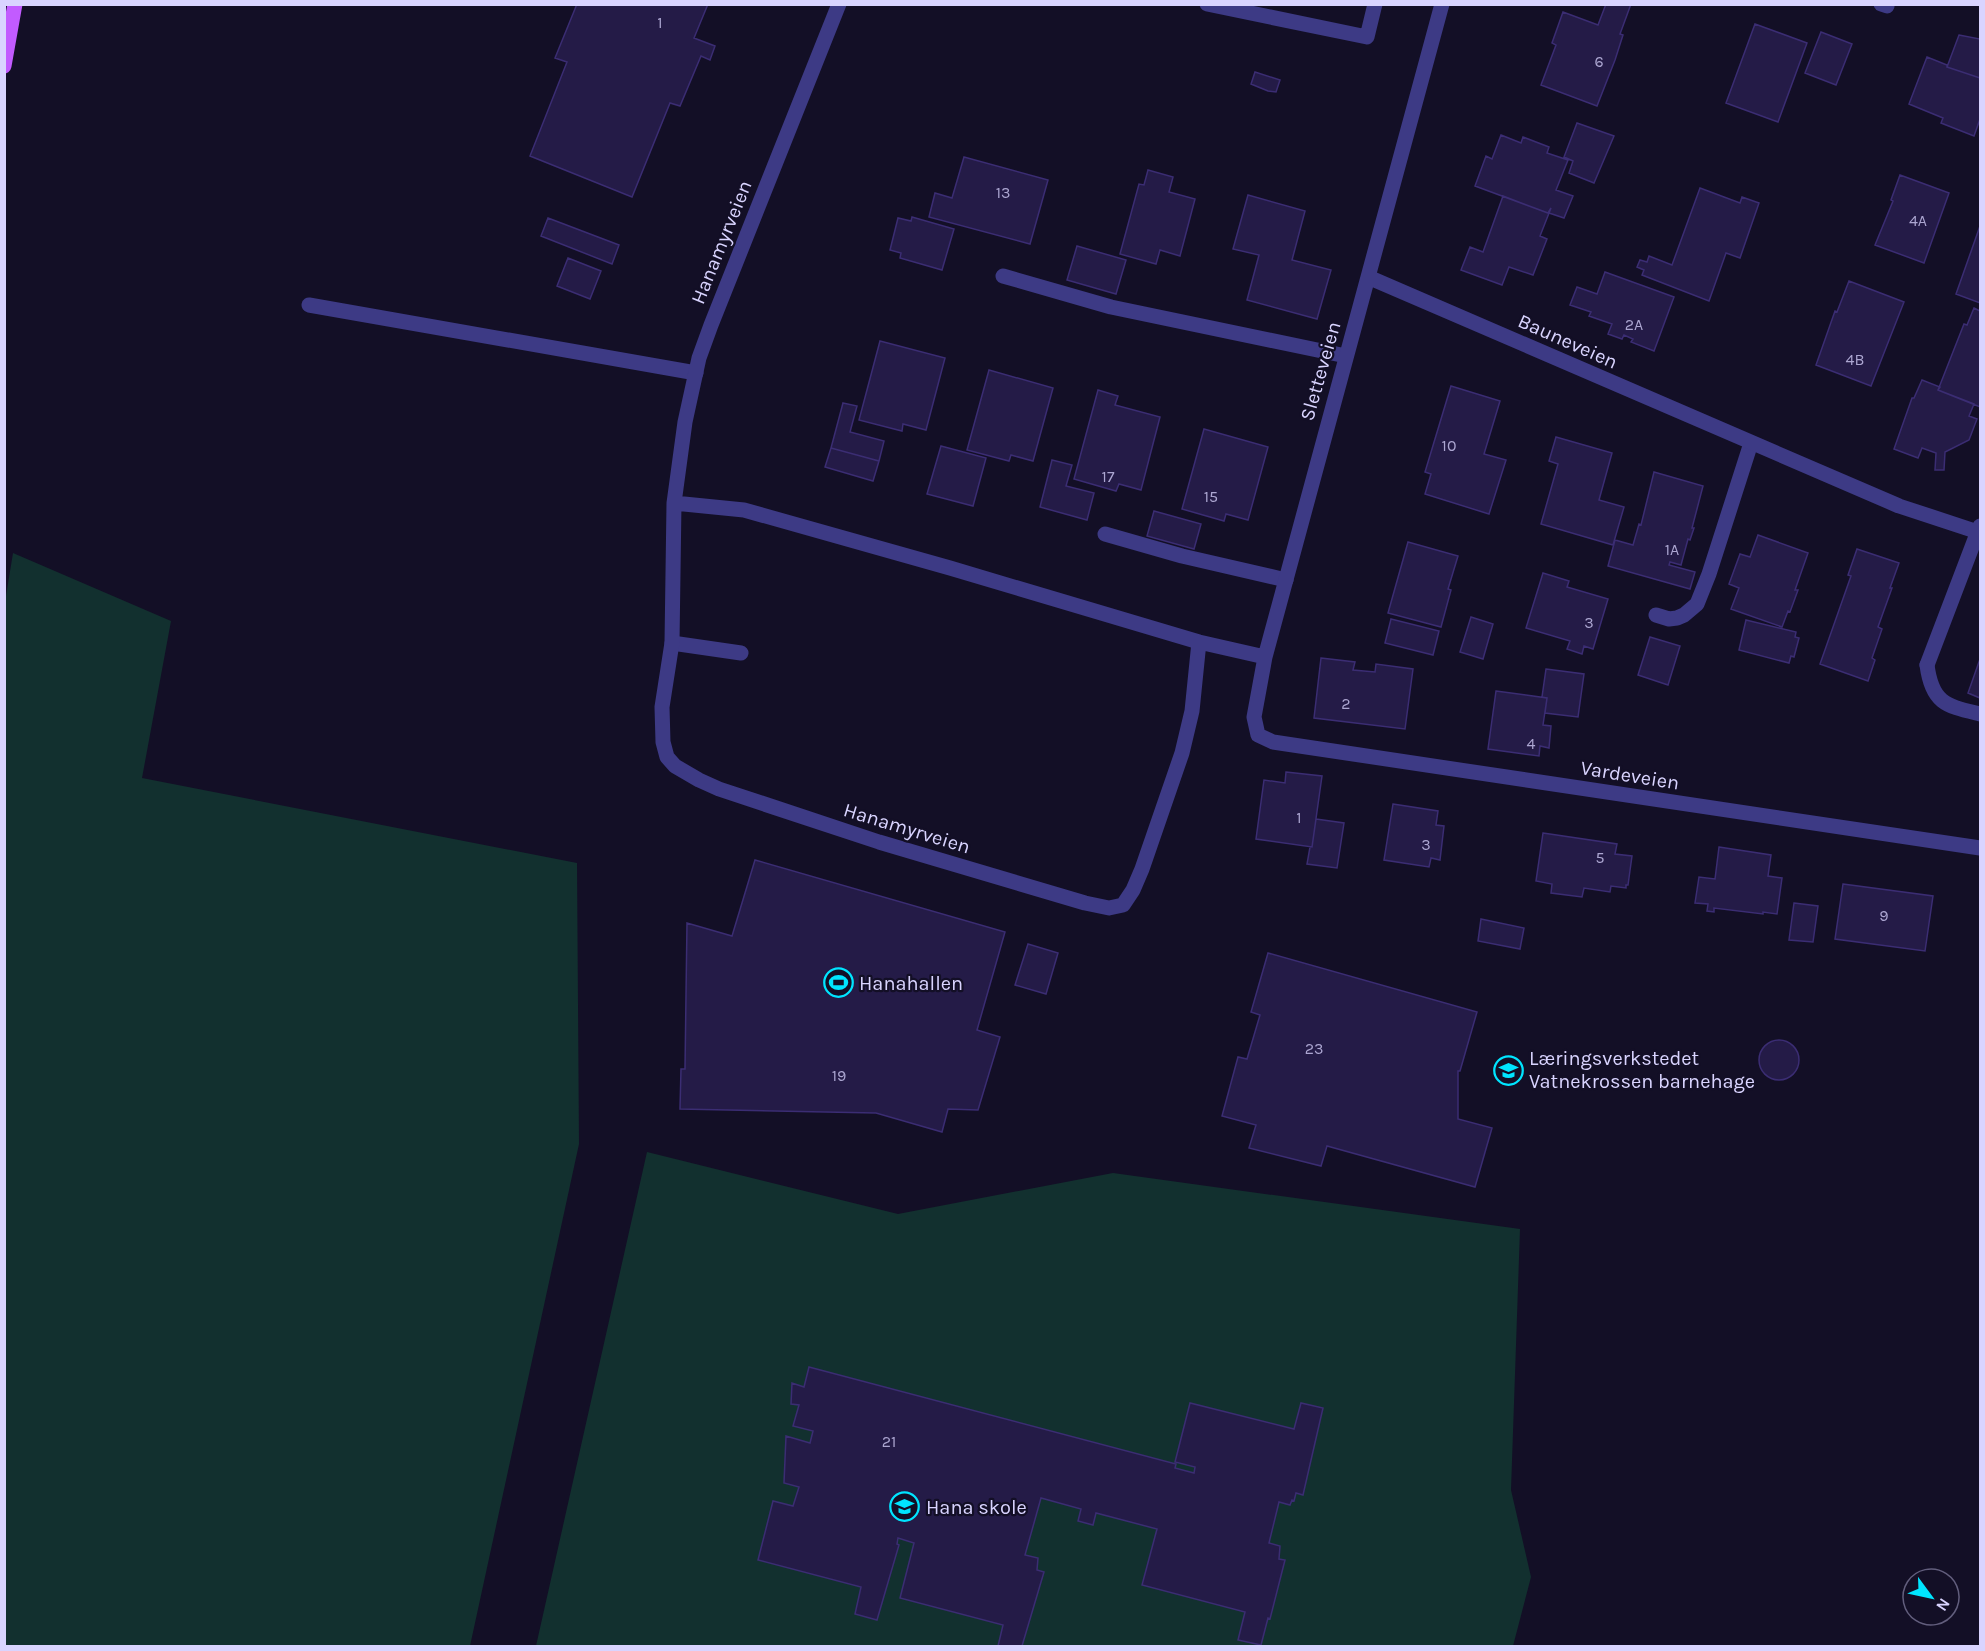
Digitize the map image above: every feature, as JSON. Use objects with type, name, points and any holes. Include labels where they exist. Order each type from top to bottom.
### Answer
[{"type":"main road","points":[[4,66],[15,4]]},
{"type":"street","name":"Hanamyrveien","points":[[839,4],[711,325],[696,373],[685,422],[674,503],[672,643],[662,707],[663,742],[668,757],[675,766],[719,789],[879,842],[1085,903],[1109,908],[1123,905],[1133,890],[1142,869],[1182,753],[1192,711],[1199,642]]},
{"type":"street","points":[[1207,4],[1367,37],[1375,4]]},
{"type":"street","name":"Sletteveien","points":[[1273,742],[1258,735],[1254,717],[1265,657],[1442,4]]},
{"type":"street","points":[[1003,276],[1111,307],[1346,356]]},
{"type":"street","name":"Bauneveien","points":[[1368,277],[1899,506],[1979,529],[1927,665],[1929,681],[1943,703],[1980,714]]},
{"type":"street","points":[[309,305],[696,373]]},
{"type":"street","points":[[1656,615],[1669,619],[1677,618],[1697,604],[1751,443]]},
{"type":"street","points":[[674,503],[744,510],[961,571],[1199,642],[1265,657]]},
{"type":"street","points":[[1105,534],[1182,556],[1286,580]]},
{"type":"street","points":[[672,643],[741,653]]},
{"type":"street","name":"Vardeveien","points":[[1273,742],[1980,848]]},
{"type":"green space","points":[[13,553],[171,621],[142,778],[577,863],[579,1144],[470,1646],[5,1646],[4,608]]},
{"type":"green space","points":[[647,1152],[898,1214],[1113,1173],[1520,1229],[1511,1490],[1531,1577],[1513,1646],[536,1646]]},
{"type":"building","points":[[577,4],[708,4],[694,38],[715,46],[710,60],[701,56],[680,106],[670,103],[632,197],[530,156],[567,62],[555,58]]},
{"type":"building","points":[[1606,4],[1631,4],[1620,34],[1623,35],[1615,60],[1597,106],[1541,85],[1556,45],[1552,43],[1563,12],[1598,25]]},
{"type":"building","points":[[1755,24],[1807,43],[1778,122],[1726,103]]},
{"type":"building","points":[[1821,32],[1852,44],[1836,85],[1805,73]]},
{"type":"building","points":[[1959,35],[1980,39],[1980,78],[1947,67]]},
{"type":"building","points":[[1927,57],[1947,67],[1980,78],[1980,119],[1974,136],[1941,123],[1943,118],[1909,104]]},
{"type":"building","points":[[1255,72],[1280,80],[1276,92],[1251,84]]},
{"type":"building","points":[[1577,123],[1614,136],[1594,183],[1569,173],[1573,161],[1564,157]]},
{"type":"building","points":[[1501,135],[1521,143],[1523,137],[1549,147],[1547,153],[1568,160],[1556,190],[1573,196],[1564,218],[1549,213],[1551,208],[1548,213],[1475,186],[1486,156],[1492,159]]},
{"type":"building","points":[[964,157],[1048,180],[1030,244],[929,217],[935,193],[952,198]]},
{"type":"building","points":[[1148,170],[1173,177],[1169,192],[1195,199],[1180,256],[1160,250],[1156,264],[1120,254],[1139,184],[1144,185]]},
{"type":"building","points":[[1900,175],[1949,193],[1924,263],[1875,245],[1893,201],[1891,200]]},
{"type":"building","points":[[1700,188],[1740,203],[1742,197],[1759,203],[1740,258],[1726,253],[1709,301],[1642,275],[1644,270],[1637,267],[1640,260],[1647,262],[1649,256],[1672,265]]},
{"type":"building","points":[[1248,195],[1305,211],[1292,260],[1331,270],[1317,319],[1247,300],[1259,255],[1233,249]]},
{"type":"building","points":[[1503,196],[1548,213],[1551,208],[1540,236],[1547,239],[1533,275],[1509,267],[1502,285],[1461,270],[1470,247],[1483,252]]},
{"type":"building","points":[[912,217],[954,229],[942,270],[900,258],[901,253],[890,250],[898,218],[911,221]]},
{"type":"building","points":[[548,218],[619,245],[612,264],[541,236]]},
{"type":"building","points":[[1980,226],[1980,303],[1956,294]]},
{"type":"building","points":[[1077,246],[1126,260],[1116,294],[1067,280]]},
{"type":"building","points":[[568,258],[601,271],[590,299],[557,286]]},
{"type":"building","points":[[1605,272],[1674,297],[1654,351],[1631,342],[1633,339],[1624,335],[1622,339],[1608,334],[1612,324],[1589,316],[1591,312],[1570,305],[1577,287],[1597,294]]},
{"type":"building","points":[[1849,281],[1904,302],[1871,386],[1816,365],[1835,311],[1837,312]]},
{"type":"building","points":[[1974,308],[1980,311],[1980,407],[1938,390],[1964,324],[1967,325]]},
{"type":"building","points":[[880,341],[945,358],[926,430],[903,424],[902,431],[859,420]]},
{"type":"building","points":[[989,370],[1053,388],[1033,461],[1011,455],[1009,461],[967,450]]},
{"type":"building","points":[[1922,380],[1940,387],[1938,390],[1974,404],[1969,416],[1977,419],[1969,440],[1945,452],[1944,470],[1935,470],[1936,453],[1922,448],[1918,458],[1894,449],[1912,398]]},
{"type":"building","points":[[1451,386],[1500,401],[1484,454],[1506,460],[1489,514],[1425,494],[1431,474],[1425,472]]},
{"type":"building","points":[[1098,390],[1118,396],[1115,405],[1160,417],[1141,490],[1119,484],[1116,491],[1074,479]]},
{"type":"building","points":[[843,403],[857,406],[850,432],[884,441],[879,461],[831,448]]},
{"type":"building","points":[[1204,429],[1268,447],[1248,520],[1226,514],[1224,521],[1182,509]]},
{"type":"building","points":[[1556,437],[1612,453],[1599,500],[1624,507],[1613,545],[1541,524],[1558,464],[1549,461]]},
{"type":"building","points":[[941,446],[986,458],[973,506],[927,494]]},
{"type":"building","points":[[831,448],[879,461],[873,481],[825,467]]},
{"type":"building","points":[[1052,460],[1072,465],[1066,486],[1094,493],[1087,520],[1040,507]]},
{"type":"building","points":[[1654,472],[1703,486],[1692,528],[1694,528],[1690,540],[1688,539],[1681,565],[1670,562],[1669,565],[1695,572],[1690,589],[1608,566],[1615,540],[1633,545],[1639,524],[1641,525]]},
{"type":"building","points":[[1154,511],[1201,524],[1194,549],[1147,536]]},
{"type":"building","points":[[1758,535],[1808,553],[1795,590],[1798,590],[1782,627],[1731,609],[1739,588],[1729,584],[1740,554],[1750,557]]},
{"type":"building","points":[[1408,542],[1458,556],[1448,589],[1451,590],[1441,627],[1388,613]]},
{"type":"building","points":[[1857,549],[1899,563],[1878,627],[1882,629],[1872,658],[1875,660],[1868,681],[1820,664],[1851,576],[1848,575]]},
{"type":"building","points":[[1543,573],[1569,581],[1567,587],[1608,599],[1593,649],[1584,646],[1582,654],[1567,649],[1570,641],[1526,628]]},
{"type":"building","points":[[1471,617],[1493,624],[1483,659],[1460,652]]},
{"type":"building","points":[[1391,619],[1439,631],[1433,655],[1385,643]]},
{"type":"building","points":[[1746,620],[1796,632],[1795,637],[1799,638],[1794,657],[1791,656],[1789,663],[1739,650]]},
{"type":"building","points":[[1650,637],[1680,646],[1668,685],[1638,675]]},
{"type":"building","points":[[1321,658],[1355,662],[1353,670],[1375,672],[1376,664],[1413,669],[1405,729],[1314,718]]},
{"type":"building","points":[[1980,659],[1980,698],[1968,693]]},
{"type":"building","points":[[1546,669],[1584,674],[1578,717],[1545,713],[1547,698],[1542,697]]},
{"type":"building","points":[[1496,691],[1547,698],[1543,725],[1551,726],[1549,748],[1540,746],[1539,756],[1488,749]]},
{"type":"building","points":[[1286,772],[1322,776],[1312,847],[1256,839],[1264,780],[1285,783]]},
{"type":"building","points":[[1393,804],[1438,811],[1436,825],[1444,826],[1440,860],[1431,858],[1429,867],[1384,860]]},
{"type":"building","points":[[1316,819],[1344,823],[1337,868],[1307,864]]},
{"type":"building","points":[[1543,833],[1617,844],[1615,854],[1632,856],[1628,885],[1626,888],[1611,886],[1610,892],[1584,888],[1582,897],[1551,893],[1552,884],[1536,881]]},
{"type":"building","points":[[1719,847],[1771,855],[1768,876],[1782,878],[1777,914],[1714,908],[1714,912],[1707,911],[1708,904],[1695,903],[1699,877],[1715,879]]},
{"type":"building","name":"Hanahallen","points":[[755,860],[1005,932],[977,1030],[1000,1037],[978,1110],[948,1109],[942,1132],[876,1113],[680,1109],[681,1069],[685,1069],[687,923],[732,936]]},
{"type":"building","points":[[1843,884],[1933,896],[1925,951],[1835,939]]},
{"type":"building","points":[[1794,903],[1818,906],[1813,942],[1789,940]]},
{"type":"building","points":[[1481,919],[1524,928],[1520,949],[1478,941]]},
{"type":"building","points":[[1028,944],[1058,953],[1046,994],[1015,985]]},
{"type":"building","points":[[1268,953],[1477,1012],[1460,1071],[1458,1071],[1458,1119],[1492,1128],[1475,1187],[1327,1146],[1321,1166],[1249,1148],[1256,1125],[1222,1116],[1238,1057],[1247,1059],[1260,1015],[1251,1012]]},
{"type":"building","points":[[1779,1040],[1793,1046],[1799,1060],[1793,1074],[1779,1080],[1765,1074],[1759,1060],[1765,1046]]},
{"type":"building","name":"Hana skole","points":[[809,1367],[1176,1464],[1175,1468],[1194,1473],[1195,1467],[1175,1462],[1190,1403],[1294,1429],[1301,1403],[1323,1408],[1303,1495],[1296,1493],[1290,1505],[1279,1502],[1269,1543],[1280,1546],[1279,1559],[1285,1560],[1261,1645],[1238,1640],[1245,1612],[1142,1585],[1157,1529],[1096,1513],[1093,1525],[1078,1521],[1081,1509],[1041,1498],[1025,1555],[1038,1558],[1037,1570],[1044,1572],[1022,1646],[998,1646],[1003,1625],[900,1598],[914,1543],[898,1538],[897,1544],[899,1545],[877,1620],[855,1614],[861,1587],[758,1560],[773,1501],[793,1506],[799,1487],[784,1483],[786,1436],[810,1443],[813,1431],[793,1426],[799,1405],[791,1404],[792,1383],[804,1387]]},
{"type":"place","name":"Hanahallen","points":[[838,983]]},
{"type":"place","name":"Læringsverkstedet Vatnekrossen barnehage","points":[[1508,1070]]},
{"type":"place","name":"Hana skole","points":[[905,1507]]}]
